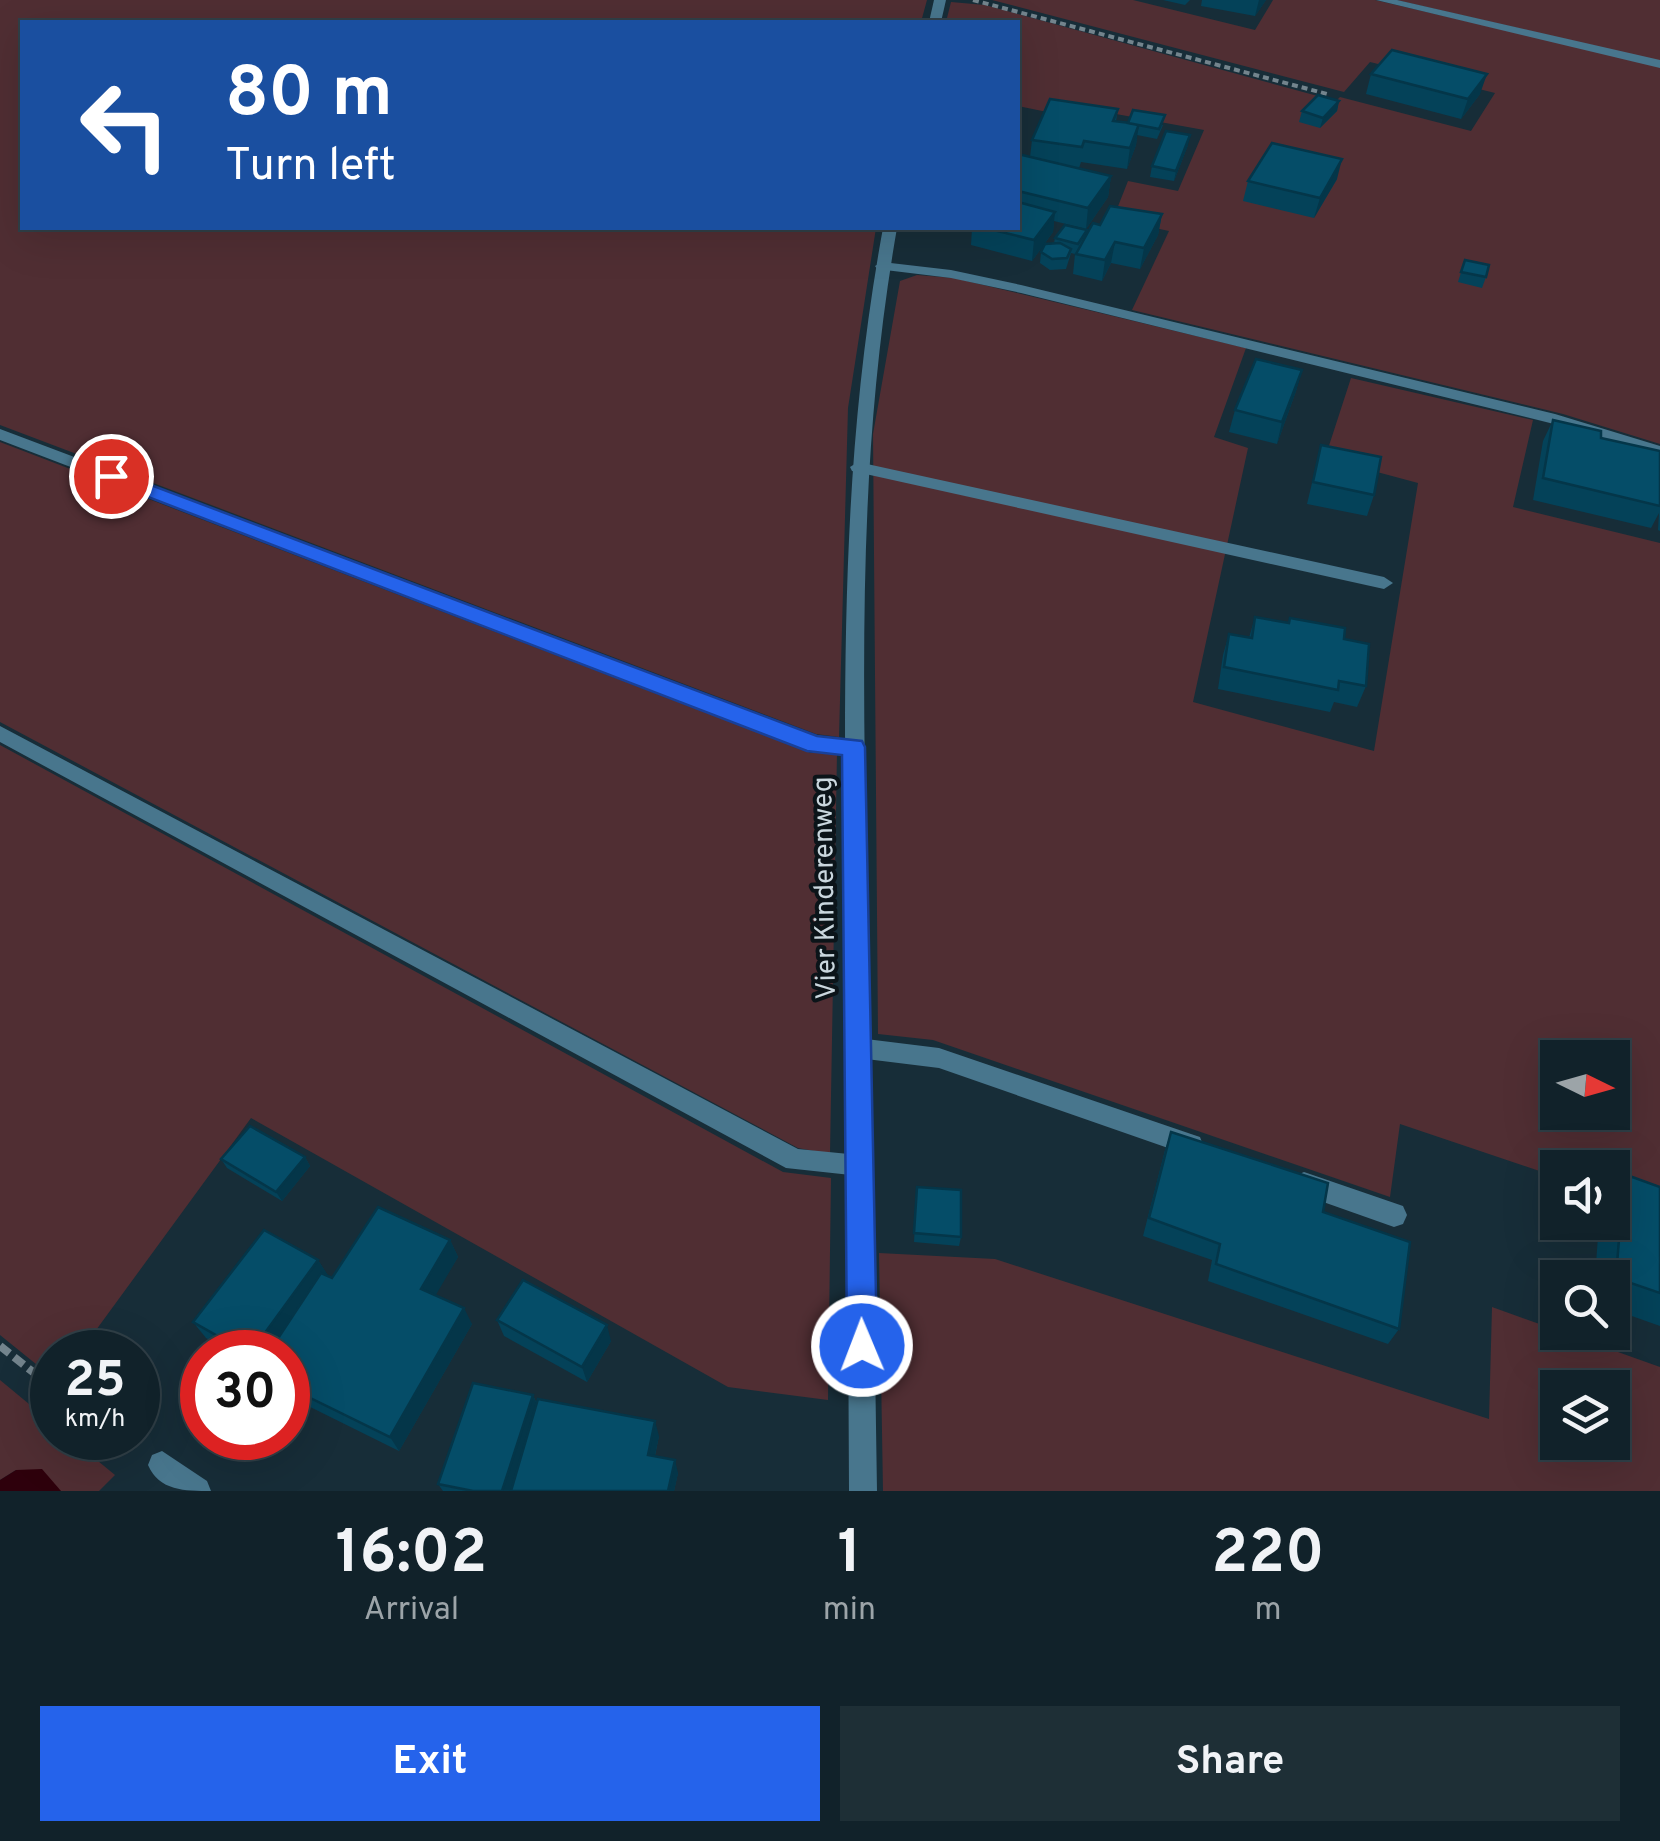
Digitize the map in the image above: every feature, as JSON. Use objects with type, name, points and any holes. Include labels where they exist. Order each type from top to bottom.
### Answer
[{"type":"street","points":[[1382,0],[1660,64]]},
{"type":"street","name":"Vier Kinderenweg","points":[[863,1491],[854,747],[858,467],[862,403],[890,230]]},
{"type":"street","points":[[882,266],[950,274],[1022,289],[1554,419],[1660,452]]},
{"type":"street","points":[[0,434],[815,744],[854,747]]},
{"type":"street","points":[[858,467],[1384,583]]},
{"type":"street","points":[[0,732],[795,1160],[860,1164]]},
{"type":"street","points":[[858,1048],[939,1058],[1212,1152]]},
{"type":"street","points":[[1284,1178],[1394,1215]]},
{"type":"street","points":[[162,1465],[196,1491]]},
{"type":"path","points":[[973,0],[1327,94]]},
{"type":"path","points":[[0,1346],[30,1370]]},
{"type":"shaded area","points":[[0,0],[927,0],[922,20],[20,20],[20,230],[876,230],[848,408],[839,737],[816,734],[0,425]]},
{"type":"shaded area","points":[[992,0],[1133,0],[1255,30],[1273,0],[1375,0],[1660,66],[1660,444],[1563,414],[1132,310],[1169,231],[1113,219],[1128,181],[1178,191],[1204,130],[1116,114],[1110,125],[1020,106],[1020,20],[946,20],[951,2],[985,5],[1336,101],[1340,97],[1471,131],[1495,93],[1370,62],[1344,92]]},
{"type":"shaded area","points":[[1396,0],[1660,0],[1660,61]]},
{"type":"shaded area","points":[[917,275],[954,278],[1246,348],[1214,437],[1248,448],[1193,702],[1374,751],[1418,483],[1325,458],[1351,378],[1533,420],[1513,507],[1660,543],[1660,1211],[1630,1201],[1630,1150],[1540,1150],[1540,1171],[1400,1124],[1390,1197],[933,1040],[878,1034],[873,434],[900,281]]},
{"type":"shaded area","points":[[0,442],[811,753],[837,753],[830,1154],[798,1148],[0,722]]},
{"type":"shaded area","points":[[0,745],[783,1172],[831,1178],[828,1400],[728,1387],[251,1118],[96,1330],[30,1330],[30,1359],[0,1335]]},
{"type":"shaded area","points":[[879,1253],[995,1259],[1489,1419],[1492,1307],[1540,1324],[1540,1350],[1612,1350],[1660,1367],[1660,1491],[883,1491]]},
{"type":"shaded area","points":[[0,1380],[30,1405],[30,1460],[97,1460],[115,1475],[99,1491],[61,1491],[16,1470],[0,1480]]},
{"type":"shaded area","points":[[42,1469],[61,1491],[0,1491],[0,1480],[16,1470]]},
{"type":"building","points":[[1392,50],[1487,74],[1468,99],[1371,74]]},
{"type":"building","points":[[1318,95],[1339,101],[1323,118],[1302,111]]},
{"type":"building","points":[[1050,99],[1118,109],[1113,121],[1139,124],[1130,148],[1084,141],[1082,147],[1032,140]]},
{"type":"building","points":[[1133,110],[1165,115],[1159,129],[1128,123]]},
{"type":"building","points":[[1166,131],[1190,135],[1176,171],[1152,166]]},
{"type":"building","points":[[1272,143],[1342,159],[1320,198],[1248,181]]},
{"type":"building","points":[[1020,154],[1111,176],[1088,208],[1020,191]]},
{"type":"building","points":[[1020,203],[1055,212],[1034,240],[993,230],[1020,230]]},
{"type":"building","points":[[1110,206],[1162,214],[1144,248],[1115,242],[1105,260],[1076,254],[1093,223],[1100,225]]},
{"type":"building","points":[[1065,225],[1087,230],[1078,244],[1055,238]]},
{"type":"building","points":[[1060,243],[1071,249],[1067,258],[1052,259],[1041,252],[1045,244]]},
{"type":"building","points":[[1465,260],[1489,265],[1486,277],[1461,272]]},
{"type":"building","points":[[1256,359],[1302,370],[1282,422],[1235,410]]},
{"type":"building","points":[[1553,420],[1601,431],[1601,438],[1660,451],[1660,506],[1543,478]]},
{"type":"building","points":[[1321,445],[1381,457],[1374,495],[1313,482]]},
{"type":"building","points":[[1255,617],[1289,623],[1290,618],[1345,628],[1344,639],[1369,644],[1366,686],[1339,681],[1338,690],[1224,667],[1229,634],[1252,638]]},
{"type":"building","points":[[250,1126],[305,1157],[276,1192],[221,1159]]},
{"type":"building","points":[[1171,1132],[1328,1183],[1323,1212],[1410,1242],[1399,1329],[1216,1264],[1220,1244],[1149,1218]]},
{"type":"building","points":[[1630,1176],[1660,1187],[1660,1293],[1630,1283],[1630,1260],[1617,1260],[1619,1240],[1630,1240]]},
{"type":"building","points":[[917,1187],[961,1190],[961,1237],[914,1233]]},
{"type":"building","points":[[378,1207],[450,1240],[421,1289],[464,1308],[390,1437],[310,1398],[310,1330],[283,1330],[321,1273],[332,1278]]},
{"type":"building","points":[[264,1230],[318,1260],[267,1330],[207,1330],[193,1322]]},
{"type":"building","points":[[523,1280],[607,1325],[582,1367],[497,1320]]},
{"type":"building","points":[[473,1383],[533,1395],[502,1491],[473,1491],[438,1484]]},
{"type":"building","points":[[538,1399],[655,1421],[648,1455],[675,1460],[668,1491],[511,1491]]},
{"type":"route","points":[[111,476],[815,744],[854,747],[862,1346]]}]
